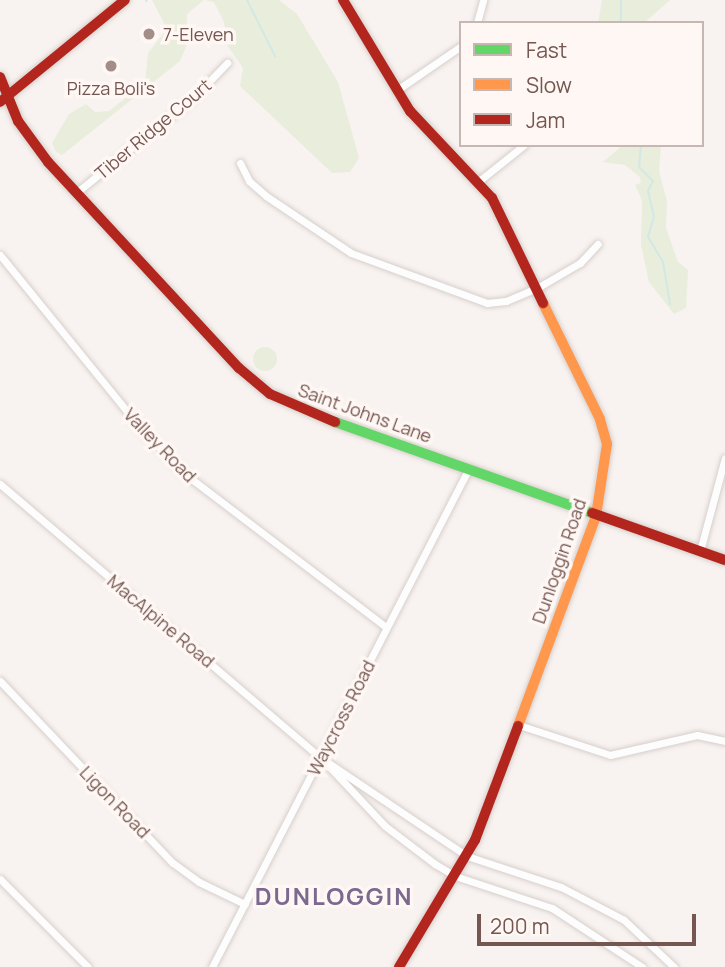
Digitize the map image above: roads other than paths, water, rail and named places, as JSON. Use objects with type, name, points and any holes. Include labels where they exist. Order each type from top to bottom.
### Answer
[{"type":"street","points":[[5,100],[125,0]]},
{"type":"street","name":"Dunloggin Road","points":[[343,0],[397,90],[423,127],[479,181],[501,213],[605,433],[607,457],[596,516],[519,725],[467,856],[398,967]]},
{"type":"street","points":[[478,21],[483,0]]},
{"type":"street","points":[[397,90],[459,47]]},
{"type":"street","name":"Tiber Ridge Court","points":[[76,193],[196,95],[227,63]]},
{"type":"street","name":"Saint Johns Lane","points":[[0,77],[5,100],[29,137],[76,193],[239,368],[270,394],[303,411],[725,560]]},
{"type":"street","points":[[479,181],[522,147]]},
{"type":"street","points":[[240,163],[249,181],[275,203],[368,261],[487,303],[506,302],[537,288],[580,263],[598,244]]},
{"type":"street","name":"Valley Road","points":[[0,255],[143,431],[184,474],[386,627]]},
{"type":"street","points":[[700,551],[725,458]]},
{"type":"street","name":"Waycross Road","points":[[212,967],[468,470]]},
{"type":"street","name":"MacAlpine Road","points":[[0,484],[321,758],[385,826],[455,876],[552,908],[642,967]]},
{"type":"street","name":"Ligon Road","points":[[0,681],[176,864],[245,904]]},
{"type":"street","points":[[519,725],[610,755],[637,752],[692,736],[725,741]]},
{"type":"street","name":"MacAlpine Road","points":[[321,758],[467,856],[581,896],[642,933],[674,967]]},
{"type":"street","points":[[0,879],[88,967]]},
{"type":"waterway","points":[[247,0],[275,56]]},
{"type":"waterway","points":[[621,0],[621,21]]},
{"type":"waterway","points":[[641,147],[639,167],[653,181],[648,191],[654,216],[648,237],[663,262],[670,304]]},
{"type":"place","name":"7-Eleven","points":[[149,34]]},
{"type":"place","name":"Pizza Boli's","points":[[111,66]]},
{"type":"district","name":"DUNLOGGIN","points":[[334,896]]}]
